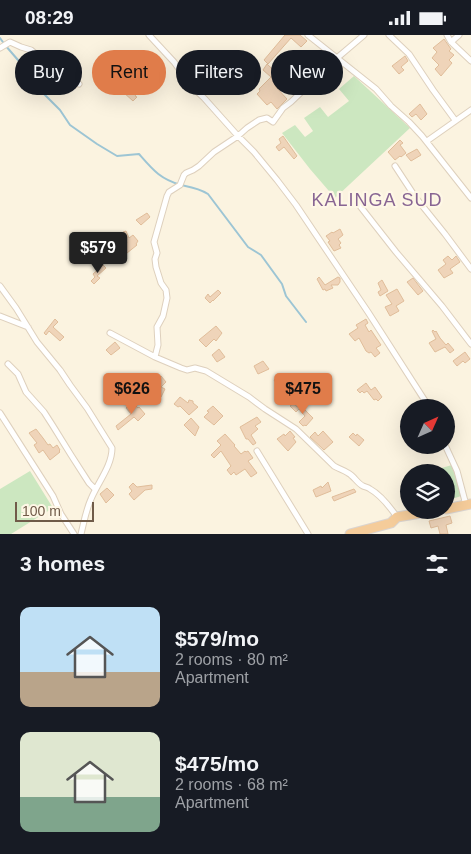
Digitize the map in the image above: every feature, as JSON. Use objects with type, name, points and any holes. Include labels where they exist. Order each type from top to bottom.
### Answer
[{"type":"highway","points":[[455,507],[468,505]]},
{"type":"highway","points":[[350,534],[391,523],[400,516]]},
{"type":"street","points":[[149,35],[174,62],[192,87],[259,158],[296,205],[424,399]]},
{"type":"street","points":[[308,35],[327,50]]},
{"type":"street","points":[[343,53],[364,35]]},
{"type":"street","points":[[389,35],[409,55],[455,120]]},
{"type":"street","points":[[447,35],[451,42],[471,61]]},
{"type":"street","points":[[451,42],[459,35]]},
{"type":"street","points":[[0,49],[10,42],[32,50]]},
{"type":"street","points":[[343,63],[376,89],[391,106],[409,121],[471,198]]},
{"type":"street","points":[[155,357],[158,345],[157,327],[163,316],[167,298],[156,267],[155,259],[157,253],[154,242],[169,192],[180,185],[186,173],[193,170],[238,137],[246,128],[259,120],[267,118],[273,122],[283,108],[298,95]]},
{"type":"street","points":[[427,141],[471,110]]},
{"type":"street","points":[[395,165],[416,198],[471,269]]},
{"type":"street","points":[[356,201],[471,344]]},
{"type":"street","points":[[0,286],[48,356],[87,408],[112,448],[110,462],[87,508],[81,534]]},
{"type":"street","points":[[0,316],[28,327]]},
{"type":"street","points":[[110,333],[155,357],[181,368],[188,370],[195,368],[206,371],[249,397],[296,429],[334,466],[347,472],[362,486],[370,488],[390,507],[397,517]]},
{"type":"street","points":[[8,365],[18,374],[26,392],[44,412],[89,483],[96,489]]},
{"type":"street","points":[[0,413],[53,495],[61,514],[74,534]]},
{"type":"street","points":[[0,427],[6,423]]},
{"type":"street","points":[[257,451],[308,534]]},
{"type":"street","points":[[449,454],[468,505]]},
{"type":"green space","points":[[354,76],[410,128],[335,198],[282,133],[295,125],[305,137],[313,131],[304,118],[320,107],[328,117],[349,101],[343,94],[343,86]]},
{"type":"green space","points":[[30,471],[53,508],[11,534],[0,534],[0,489]]},
{"type":"green space","points":[[455,475],[461,496],[455,498]]},
{"type":"building","points":[[285,35],[300,35],[307,41],[301,47],[291,38],[280,50],[272,50]]},
{"type":"building","points":[[444,39],[451,49],[449,51],[454,55],[449,60],[452,63],[441,76],[435,69],[439,65],[432,58],[437,52],[433,48]]},
{"type":"building","points":[[271,52],[271,61],[268,64],[264,60]]},
{"type":"building","points":[[405,56],[408,61],[401,67],[404,70],[399,74],[392,66]]},
{"type":"building","points":[[267,64],[271,68],[271,77],[263,70]]},
{"type":"building","points":[[271,77],[271,95],[283,95],[287,99],[277,109],[271,102],[267,105],[258,95],[261,95],[261,87]]},
{"type":"building","points":[[126,95],[136,95],[137,97],[133,101]]},
{"type":"building","points":[[420,104],[427,114],[421,120],[416,114],[412,117],[409,114]]},
{"type":"building","points":[[283,136],[297,156],[294,159],[284,147],[279,151],[276,147],[281,143],[279,139]]},
{"type":"building","points":[[400,140],[403,143],[400,145],[406,153],[395,160],[388,152]]},
{"type":"building","points":[[417,149],[421,155],[411,161],[406,155]]},
{"type":"building","points":[[147,213],[150,217],[141,225],[136,220]]},
{"type":"building","points":[[340,229],[343,235],[338,239],[341,243],[339,245],[341,248],[334,251],[326,236]]},
{"type":"building","points":[[126,231],[129,238],[133,235],[138,241],[137,245],[127,253],[123,248],[127,243],[123,232]]},
{"type":"building","points":[[448,256],[452,260],[456,256],[460,262],[450,269],[453,273],[444,278],[438,270],[446,264],[443,260]]},
{"type":"building","points":[[103,265],[106,268],[97,276],[100,278],[94,284],[91,281],[95,277],[93,274]]},
{"type":"building","points":[[319,277],[325,285],[338,277],[340,282],[338,285],[331,285],[333,288],[326,291],[325,289],[323,290],[317,279]]},
{"type":"building","points":[[413,278],[423,291],[418,295],[407,282]]},
{"type":"building","points":[[382,280],[388,291],[380,296],[378,292],[381,290],[378,283]]},
{"type":"building","points":[[397,289],[404,301],[396,306],[399,311],[390,316],[385,307],[392,304],[386,295]]},
{"type":"building","points":[[218,290],[221,293],[210,303],[205,298],[208,294],[210,297]]},
{"type":"building","points":[[55,319],[58,322],[53,327],[64,337],[60,341],[49,331],[46,335],[44,333]]},
{"type":"building","points":[[366,319],[368,323],[365,325],[369,332],[371,330],[381,345],[376,348],[380,353],[375,357],[371,352],[366,351],[359,338],[355,341],[349,334],[358,328],[356,325]]},
{"type":"building","points":[[216,326],[222,333],[216,341],[214,339],[206,347],[199,340]]},
{"type":"building","points":[[433,330],[436,331],[446,345],[448,343],[454,350],[450,353],[445,347],[435,352],[429,343],[436,339]]},
{"type":"building","points":[[115,342],[120,348],[111,355],[106,350]]},
{"type":"building","points":[[219,349],[225,357],[217,362],[212,355]]},
{"type":"building","points":[[465,352],[470,359],[465,363],[463,361],[457,366],[453,361]]},
{"type":"building","points":[[263,361],[269,369],[258,374],[254,366]]},
{"type":"building","points":[[161,376],[166,382],[161,387],[165,389],[161,397],[157,395],[159,386],[156,384]]},
{"type":"building","points":[[277,378],[285,386],[288,383],[298,395],[294,399],[285,390],[283,392],[274,380]]},
{"type":"building","points":[[366,383],[371,390],[375,387],[382,397],[378,401],[374,400],[367,391],[360,393],[357,390]]},
{"type":"building","points":[[180,397],[188,403],[189,400],[193,401],[198,407],[189,415],[180,406],[178,407],[174,404]]},
{"type":"building","points":[[132,402],[145,414],[138,421],[134,417],[118,430],[116,426],[131,414],[126,408]]},
{"type":"building","points":[[294,403],[297,407],[300,405],[313,418],[306,426],[299,422],[305,416],[299,409],[296,412],[290,406]]},
{"type":"building","points":[[213,406],[223,416],[214,425],[204,417]]},
{"type":"building","points":[[257,417],[261,422],[255,426],[258,429],[251,435],[256,443],[253,445],[246,439],[240,427]]},
{"type":"building","points":[[191,418],[199,427],[195,436],[184,425]]},
{"type":"building","points":[[36,429],[48,445],[50,444],[53,448],[57,445],[60,450],[50,460],[43,450],[39,453],[34,445],[37,443],[29,433]]},
{"type":"building","points":[[290,431],[295,437],[293,438],[296,442],[288,451],[277,439],[284,434],[285,436]]},
{"type":"building","points":[[323,431],[333,442],[324,450],[310,437],[315,432],[318,436]]},
{"type":"building","points":[[353,433],[364,440],[359,446],[349,437]]},
{"type":"building","points":[[225,434],[241,454],[248,451],[253,458],[248,461],[257,473],[251,477],[245,469],[236,475],[234,472],[231,475],[227,470],[231,466],[221,451],[214,458],[211,455],[221,445],[217,441]]},
{"type":"building","points":[[328,482],[331,491],[316,497],[313,490],[321,486],[322,488]]},
{"type":"building","points":[[133,483],[137,487],[152,485],[152,489],[145,490],[134,500],[129,494],[132,491],[129,487]]},
{"type":"building","points":[[107,488],[114,495],[106,503],[100,494]]},
{"type":"building","points":[[354,489],[356,492],[334,501],[332,497]]},
{"type":"building","points":[[451,519],[452,523],[446,525],[448,534],[440,534],[438,526],[431,528],[429,521]]},
{"type":"waterway","points":[[0,38],[24,67],[36,86],[60,110],[70,125],[117,156],[139,154],[162,177],[208,194],[248,247],[261,255],[282,284],[286,296],[306,322]]},
{"type":"district","name":"KALINGA SUD","points":[[377,200]]}]
